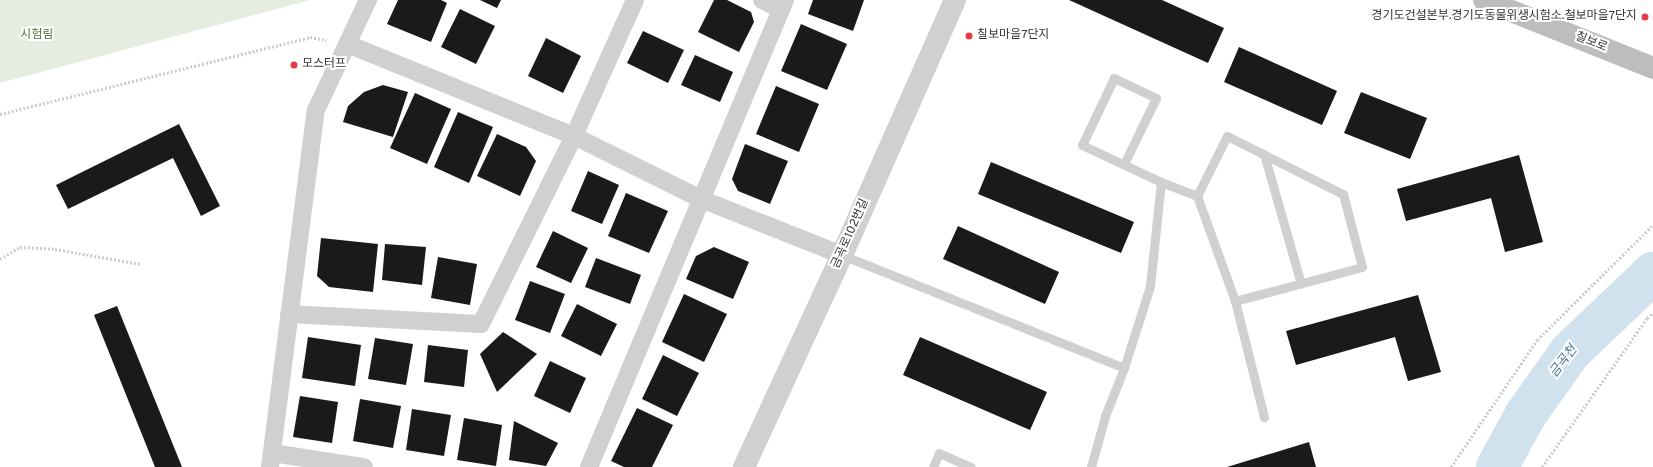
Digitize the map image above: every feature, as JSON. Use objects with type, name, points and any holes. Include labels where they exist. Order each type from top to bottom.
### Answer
[{"type":"main road","name":"칠보로","points":[[1484,0],[1653,68]]},
{"type":"street","points":[[364,467],[271,460],[316,110],[368,0]]},
{"type":"street","points":[[289,314],[481,324],[574,136],[635,0]]},
{"type":"street","points":[[590,467],[783,5],[762,0]]},
{"type":"street","name":"금곡로102번길","points":[[744,467],[842,255],[955,0]]},
{"type":"street","points":[[347,44],[574,136],[701,199],[842,255]]},
{"type":"lane","points":[[1124,164],[1156,98],[1114,78],[1082,145],[1162,182],[1197,196]]},
{"type":"lane","points":[[1235,301],[1362,267],[1343,194],[1227,136],[1197,196],[1235,301],[1264,417]]},
{"type":"lane","points":[[1264,154],[1301,284]]},
{"type":"lane","points":[[1091,467],[1105,416],[1124,368],[1150,286],[1162,182]]},
{"type":"lane","points":[[842,255],[1124,368]]},
{"type":"lane","points":[[933,467],[938,453],[971,467]]},
{"type":"path","points":[[0,114],[310,36],[347,44]]},
{"type":"path","points":[[1451,467],[1537,340],[1653,225]]},
{"type":"path","points":[[0,259],[20,247],[55,250],[140,264]]},
{"type":"path","points":[[1542,467],[1647,318],[1653,313]]},
{"type":"green space","name":"시험림","points":[[0,0],[310,0],[0,83]]},
{"type":"building","points":[[398,0],[441,0],[447,3],[431,42],[387,24]]},
{"type":"building","points":[[480,0],[501,0],[497,8]]},
{"type":"building","points":[[714,0],[727,0],[751,12],[754,22],[739,52],[698,32]]},
{"type":"building","points":[[813,0],[864,0],[853,31],[808,14]]},
{"type":"building","points":[[1069,0],[1162,0],[1224,28],[1208,63]]},
{"type":"building","points":[[460,9],[495,26],[476,64],[441,47]]},
{"type":"building","points":[[801,24],[847,44],[827,90],[781,71]]},
{"type":"building","points":[[643,31],[684,50],[668,83],[627,63]]},
{"type":"building","points":[[546,38],[581,56],[563,93],[528,76]]},
{"type":"building","points":[[1239,47],[1337,91],[1322,125],[1224,82]]},
{"type":"building","points":[[695,55],[733,72],[720,102],[681,85]]},
{"type":"building","points":[[383,85],[408,92],[393,137],[343,122],[348,106],[364,92]]},
{"type":"building","points":[[776,86],[819,104],[799,152],[756,134]]},
{"type":"building","points":[[1361,92],[1427,118],[1410,159],[1344,133]]},
{"type":"building","points":[[415,93],[451,109],[427,164],[390,148]]},
{"type":"building","points":[[458,112],[493,127],[469,183],[434,167]]},
{"type":"building","points":[[179,124],[220,206],[201,216],[173,158],[68,209],[56,185]]},
{"type":"building","points":[[497,134],[526,147],[536,161],[520,196],[477,176]]},
{"type":"building","points":[[745,144],[788,161],[770,204],[738,191],[732,179]]},
{"type":"building","points":[[1519,155],[1543,242],[1505,252],[1491,198],[1406,221],[1397,189]]},
{"type":"building","points":[[991,162],[1134,222],[1121,253],[978,194]]},
{"type":"building","points":[[588,171],[619,185],[602,224],[571,211]]},
{"type":"building","points":[[626,193],[668,211],[649,253],[608,236]]},
{"type":"building","points":[[958,226],[1059,272],[1045,304],[943,259]]},
{"type":"building","points":[[553,231],[588,248],[571,283],[536,267]]},
{"type":"building","points":[[321,238],[378,244],[373,292],[329,287],[317,276]]},
{"type":"building","points":[[385,244],[426,247],[422,285],[382,280]]},
{"type":"building","points":[[714,247],[749,262],[733,299],[686,279],[696,256]]},
{"type":"building","points":[[438,257],[477,264],[470,305],[431,298]]},
{"type":"building","points":[[596,258],[641,275],[630,304],[585,287]]},
{"type":"building","points":[[530,281],[565,294],[550,333],[515,320]]},
{"type":"building","points":[[684,294],[727,314],[704,362],[662,342]]},
{"type":"building","points":[[1418,295],[1441,372],[1408,381],[1395,337],[1296,365],[1286,331]]},
{"type":"building","points":[[577,304],[617,324],[601,356],[561,336]]},
{"type":"building","points":[[117,306],[182,467],[155,467],[94,315]]},
{"type":"building","points":[[503,332],[537,354],[497,392],[480,354]]},
{"type":"building","points":[[308,337],[361,345],[355,386],[302,378]]},
{"type":"building","points":[[920,337],[1047,392],[1030,430],[903,375]]},
{"type":"building","points":[[375,338],[413,344],[406,385],[368,379]]},
{"type":"building","points":[[428,345],[468,350],[464,387],[424,382]]},
{"type":"building","points":[[663,355],[699,373],[677,416],[642,399]]},
{"type":"building","points":[[550,361],[586,378],[570,413],[534,396]]},
{"type":"building","points":[[300,396],[338,402],[332,443],[293,437]]},
{"type":"building","points":[[360,399],[401,406],[393,448],[353,441]]},
{"type":"building","points":[[637,408],[673,425],[652,467],[624,467],[611,461]]},
{"type":"building","points":[[412,409],[451,415],[444,456],[406,450]]},
{"type":"building","points":[[464,418],[502,425],[496,466],[457,460]]},
{"type":"building","points":[[514,421],[558,443],[546,466],[509,460]]},
{"type":"building","points":[[1309,442],[1316,467],[1227,467]]},
{"type":"waterway","name":"금곡천","points":[[1497,467],[1526,414],[1570,352],[1653,273]]},
{"type":"place","name":"경기도건설본부.경기도동물위생시험소.철보마을7단지","points":[[1645,17]]},
{"type":"place","name":"칠보마을7단지","points":[[969,36]]},
{"type":"place","name":"모스터프","points":[[294,65]]}]
